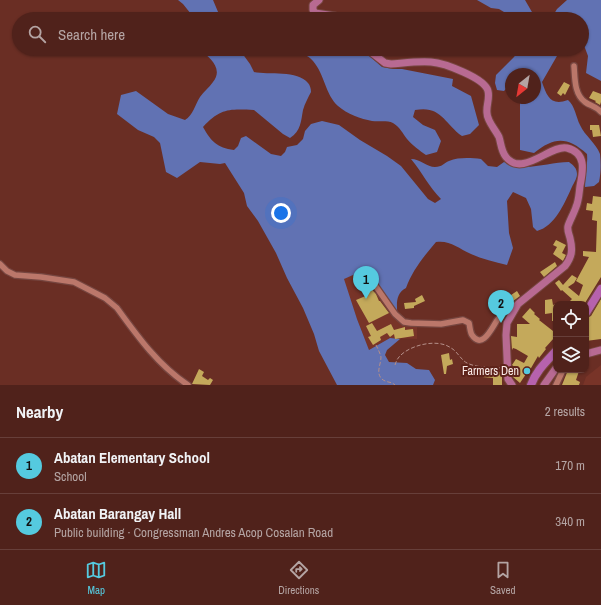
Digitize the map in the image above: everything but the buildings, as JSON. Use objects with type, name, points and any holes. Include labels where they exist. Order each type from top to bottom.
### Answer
[{"type":"highway","points":[[589,308],[601,289]]},
{"type":"highway","points":[[531,385],[535,376],[553,354]]},
{"type":"main road","points":[[314,12],[313,5],[319,0]]},
{"type":"main road","points":[[376,56],[386,63],[391,64],[432,62],[442,64],[458,70],[485,85],[489,96],[487,115],[499,138],[506,157],[511,162],[518,163],[536,160],[556,150],[566,148],[573,150],[581,157],[583,165],[578,198],[568,228],[572,249],[571,255],[565,266],[518,304],[507,323],[508,379],[512,385]]},
{"type":"main road","points":[[589,353],[601,350]]},
{"type":"main road","points":[[544,385],[553,372]]},
{"type":"street","points":[[574,66],[576,84],[580,97],[601,112]]},
{"type":"street","points":[[0,264],[7,272],[15,275],[74,282],[112,302],[150,352],[161,364],[188,385]]},
{"type":"street","points":[[365,271],[395,314],[404,322],[436,324],[463,320],[469,324],[472,334],[480,340],[486,337],[497,319],[506,310],[518,304]]},
{"type":"street","points":[[556,385],[561,373]]},
{"type":"path","points":[[395,365],[398,357],[406,351],[422,344],[437,343],[451,347],[465,362],[472,365],[508,369]]},
{"type":"path","points":[[376,345],[381,355],[381,365],[378,372],[381,378],[395,385]]},
{"type":"shaded area","points":[[178,0],[213,0],[218,12],[189,12]]},
{"type":"shaded area","points":[[477,0],[525,0],[532,12],[504,12],[499,9],[491,8]]},
{"type":"shaded area","points":[[567,0],[601,0],[601,81],[586,73],[589,56],[589,12],[555,12]]},
{"type":"shaded area","points":[[207,56],[244,56],[254,72],[297,76],[308,83],[311,88],[311,92],[304,107],[300,126],[290,138],[254,110],[232,110],[215,116],[203,127],[212,140],[223,148],[234,150],[238,146],[241,138],[246,136],[271,154],[281,156],[287,147],[297,145],[303,139],[305,131],[311,124],[322,121],[339,125],[401,166],[428,199],[435,203],[441,199],[411,159],[435,167],[453,160],[465,158],[481,159],[488,166],[497,167],[504,162],[520,167],[528,167],[569,162],[574,167],[577,172],[576,178],[562,208],[549,224],[537,231],[533,227],[531,209],[526,198],[513,192],[507,201],[509,233],[513,248],[507,265],[475,256],[450,243],[436,242],[423,258],[406,288],[402,291],[398,298],[398,319],[362,271],[344,279],[369,350],[390,338],[400,339],[387,350],[385,355],[389,362],[407,363],[416,369],[429,370],[435,380],[433,385],[337,385],[319,351],[314,334],[303,308],[276,253],[258,221],[247,206],[244,193],[225,163],[200,162],[177,178],[166,172],[160,143],[154,137],[138,130],[117,114],[121,95],[136,91],[168,114],[185,120],[192,113],[200,97],[216,77],[216,68],[211,59]]},
{"type":"shaded area","points":[[306,56],[369,56],[382,67],[402,69],[453,79],[452,86],[471,96],[479,125],[470,134],[462,136],[437,113],[424,109],[415,110],[413,117],[423,125],[435,130],[441,141],[437,152],[426,155],[416,148],[393,123],[363,119],[350,114],[338,106],[330,96],[317,66],[311,58]]},
{"type":"shaded area","points":[[515,56],[557,56],[542,82],[550,99],[557,102],[568,100],[570,102],[574,108],[582,129],[596,146],[600,154],[601,168],[599,182],[594,186],[585,187],[587,154],[573,144],[560,141],[554,142],[534,153],[520,150],[520,104],[541,104],[541,68],[505,68],[504,91],[497,90],[495,83],[496,75]]},
{"type":"shaded area","points":[[362,270],[398,319],[417,325],[417,339],[390,338],[369,350],[343,279]]},
{"type":"shaded area","points":[[601,365],[601,385],[583,385],[586,377]]},
{"type":"place","name":"Abatan Elementary School","points":[[366,299]]},
{"type":"place","name":"Abatan Barangay Hall","points":[[501,323]]},
{"type":"place","name":"Farmers Den","points":[[527,371]]}]
